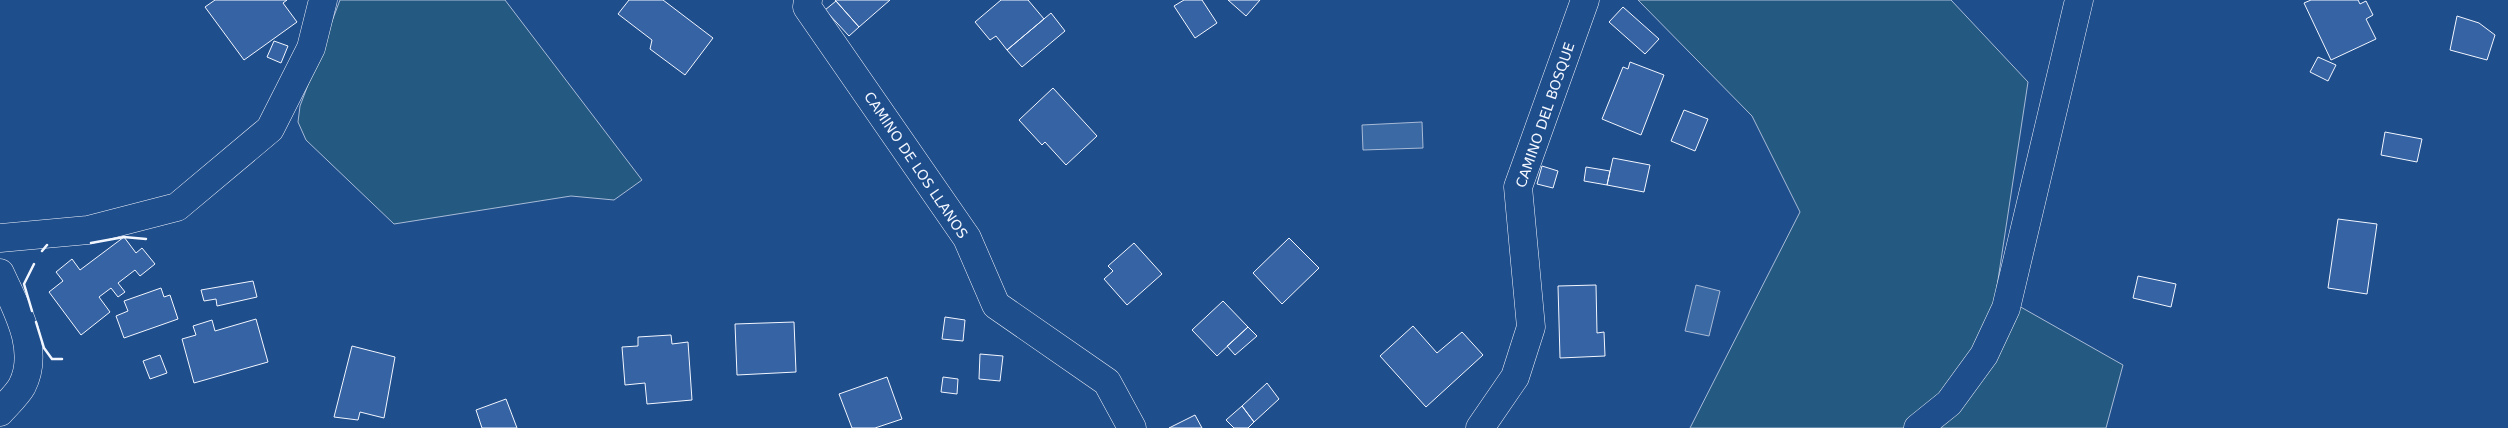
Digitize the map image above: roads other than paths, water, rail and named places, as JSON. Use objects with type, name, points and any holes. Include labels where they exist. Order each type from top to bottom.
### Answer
[{"type":"main road","points":[[0,238],[88,230],[177,207],[270,129],[311,48],[323,0]]},
{"type":"main road","name":"CAMINO DE LOS LLANOS","points":[[808,0],[807,7],[967,238],[996,305],[1107,382],[1132,428]]},
{"type":"main road","name":"CAMINO DEL BOSQUE","points":[[1480,428],[1515,377],[1531,327],[1518,187],[1585,0]]},
{"type":"main road","points":[[1918,428],[1949,402],[1984,355],[2006,308],[2079,0]]},
{"type":"main road","points":[[0,273],[22,322],[30,364],[22,386],[0,412]]}]
